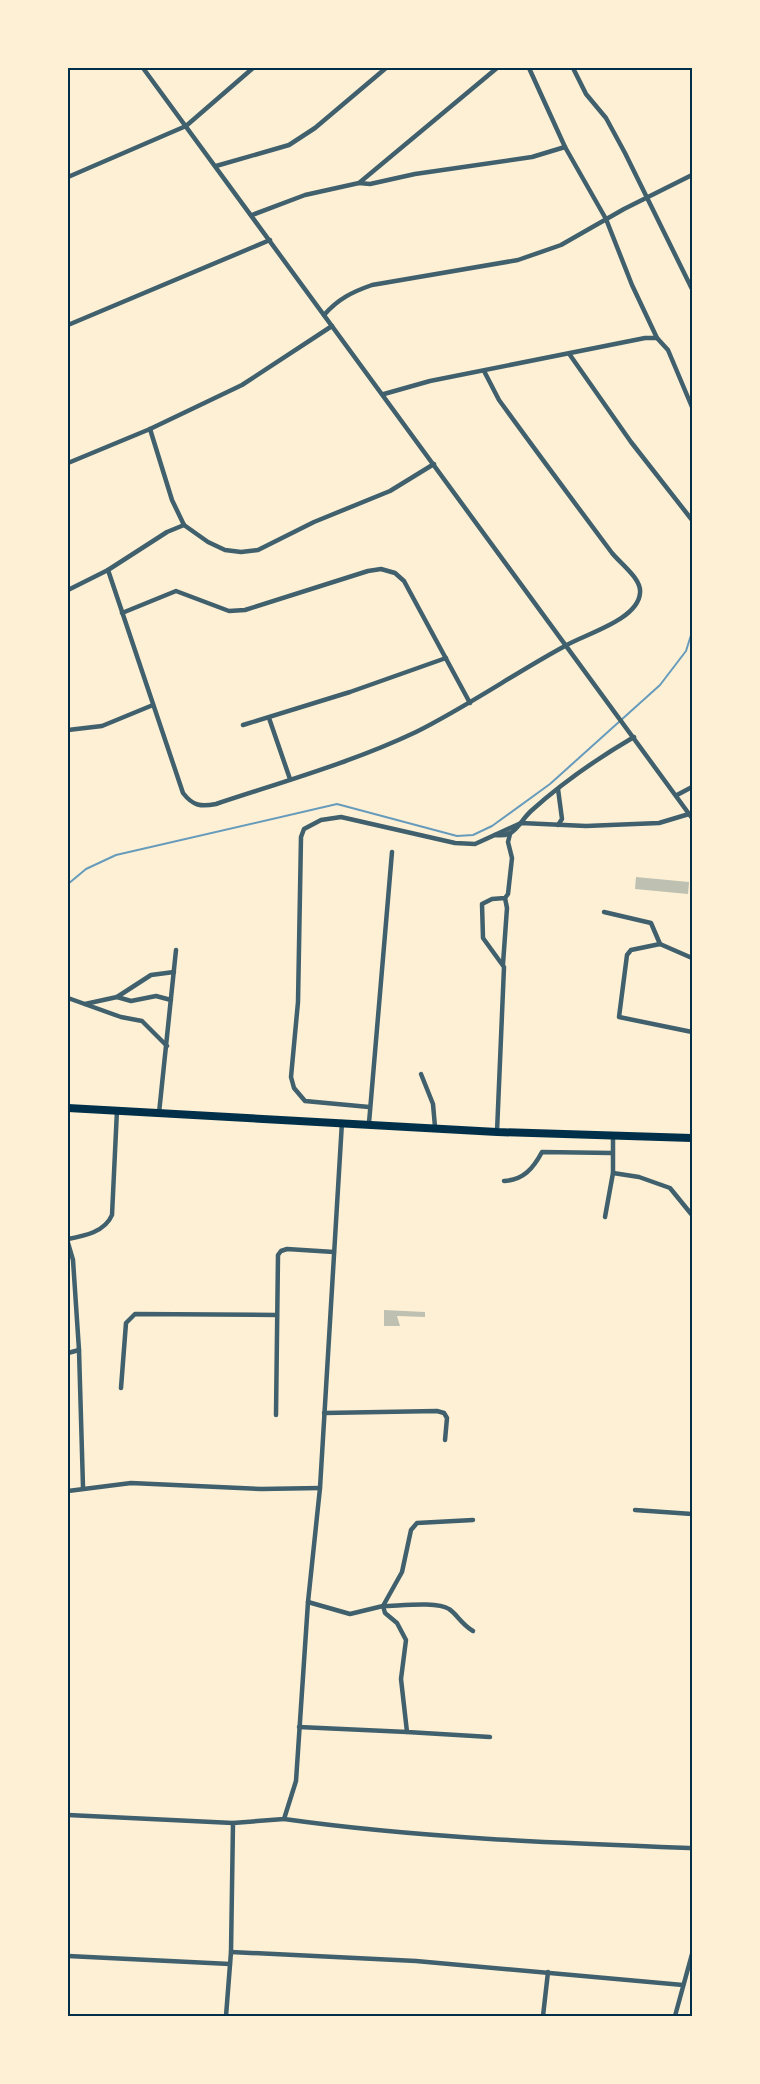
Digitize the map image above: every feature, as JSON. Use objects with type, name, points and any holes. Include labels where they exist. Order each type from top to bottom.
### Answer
[{"type":"highway","points":[[68,1108],[369,1123],[497,1132],[693,1138]]},
{"type":"street","points":[[143,68],[384,394],[564,646],[691,816],[659,823],[558,825],[521,823],[492,834],[475,844],[455,843],[341,817],[321,820],[304,829],[301,837],[298,1002],[291,1077],[294,1088],[305,1101],[369,1107]]},
{"type":"street","points":[[68,176],[186,126],[254,68]]},
{"type":"street","points":[[216,166],[299,140],[386,68]]},
{"type":"street","points":[[359,183],[497,68]]},
{"type":"street","points":[[529,68],[565,147],[606,219],[632,285],[657,338],[668,350],[693,407]]},
{"type":"street","points":[[573,68],[586,94],[606,118],[648,197],[692,289]]},
{"type":"street","points":[[252,216],[305,195],[359,183],[370,184],[415,174],[532,157],[565,147]]},
{"type":"street","points":[[324,315],[335,302],[350,292],[372,285],[518,260],[561,245],[606,219],[693,175]]},
{"type":"street","points":[[68,326],[270,240]]},
{"type":"street","points":[[68,463],[150,429],[242,385],[332,326]]},
{"type":"street","points":[[384,394],[430,381],[570,355],[645,338],[657,338]]},
{"type":"street","points":[[570,355],[631,442],[693,520]]},
{"type":"street","points":[[108,570],[183,794],[190,803],[201,807],[216,804],[290,779],[415,732],[470,703],[564,646],[616,623],[639,599],[639,584],[614,555],[531,444],[499,400],[484,371]]},
{"type":"street","points":[[150,429],[172,500],[184,525],[208,542],[225,550],[242,552],[258,550],[314,522],[390,491],[434,464]]},
{"type":"street","points":[[68,590],[108,570],[167,532],[184,525]]},
{"type":"street","points":[[122,613],[176,591],[229,611],[244,610],[321,585],[381,569],[395,573],[404,581],[470,703]]},
{"type":"street","points":[[243,725],[446,658]]},
{"type":"street","points":[[68,730],[102,726],[153,705]]},
{"type":"street","points":[[268,718],[290,779]]},
{"type":"street","points":[[492,834],[504,837],[510,834],[558,789],[632,735]]},
{"type":"street","points":[[677,795],[693,787]]},
{"type":"street","points":[[558,789],[562,819],[558,825]]},
{"type":"street","points":[[497,1132],[507,908],[505,898],[508,894],[512,858],[508,842],[510,834]]},
{"type":"street","points":[[369,1123],[392,852]]},
{"type":"street","points":[[503,963],[486,944],[482,923],[482,904],[492,899],[505,898]]},
{"type":"street","points":[[604,912],[651,923],[660,944]]},
{"type":"street","points":[[693,958],[660,944],[631,950],[627,955],[619,1017],[693,1032]]},
{"type":"street","points":[[159,1113],[176,950]]},
{"type":"street","points":[[85,1004],[117,997],[151,975],[174,972]]},
{"type":"street","points":[[117,997],[131,1001],[156,996],[171,1000]]},
{"type":"street","points":[[68,998],[142,1021],[167,1046]]},
{"type":"street","points":[[422,1074],[433,1104],[435,1127]]},
{"type":"street","points":[[83,1487],[79,1350],[73,1260],[68,1241],[102,1227],[112,1215],[117,1110]]},
{"type":"street","points":[[284,1819],[296,1782],[308,1602],[320,1488],[342,1122]]},
{"type":"street","points":[[605,1217],[613,1173],[614,1136]]},
{"type":"street","points":[[504,1181],[522,1177],[536,1164],[542,1152],[612,1154]]},
{"type":"street","points":[[613,1173],[639,1177],[669,1188],[693,1215]]},
{"type":"street","points":[[276,1415],[278,1255],[281,1251],[334,1252]]},
{"type":"street","points":[[121,1388],[126,1323],[135,1314],[276,1315]]},
{"type":"street","points":[[68,1353],[79,1350]]},
{"type":"street","points":[[324,1413],[444,1413],[447,1418],[445,1440]]},
{"type":"street","points":[[68,1491],[83,1487],[131,1483],[261,1489],[320,1488]]},
{"type":"street","points":[[635,1510],[693,1514]]},
{"type":"street","points":[[407,1732],[401,1679],[406,1640],[397,1623],[385,1613],[383,1606],[402,1572],[411,1530],[417,1523],[473,1520]]},
{"type":"street","points":[[308,1602],[350,1614],[383,1606],[439,1605],[450,1609],[460,1623],[473,1631]]},
{"type":"street","points":[[299,1727],[490,1737]]},
{"type":"street","points":[[68,1815],[233,1823],[284,1819],[336,1826],[466,1836],[693,1848]]},
{"type":"street","points":[[226,2016],[231,1952],[233,1823]]},
{"type":"street","points":[[231,1952],[416,1961],[682,1985]]},
{"type":"street","points":[[675,2016],[682,1985],[693,1954]]},
{"type":"street","points":[[68,1956],[230,1964]]},
{"type":"street","points":[[543,2016],[549,1972]]},
{"type":"building","points":[[636,877],[689,882],[688,894],[635,889]]},
{"type":"building","points":[[384,1310],[425,1312],[425,1317],[397,1316],[400,1326],[384,1326]]},
{"type":"waterway","points":[[68,884],[86,869],[116,855],[337,804],[457,836],[473,835],[492,826],[550,784],[660,685],[686,651],[692,632]]}]
